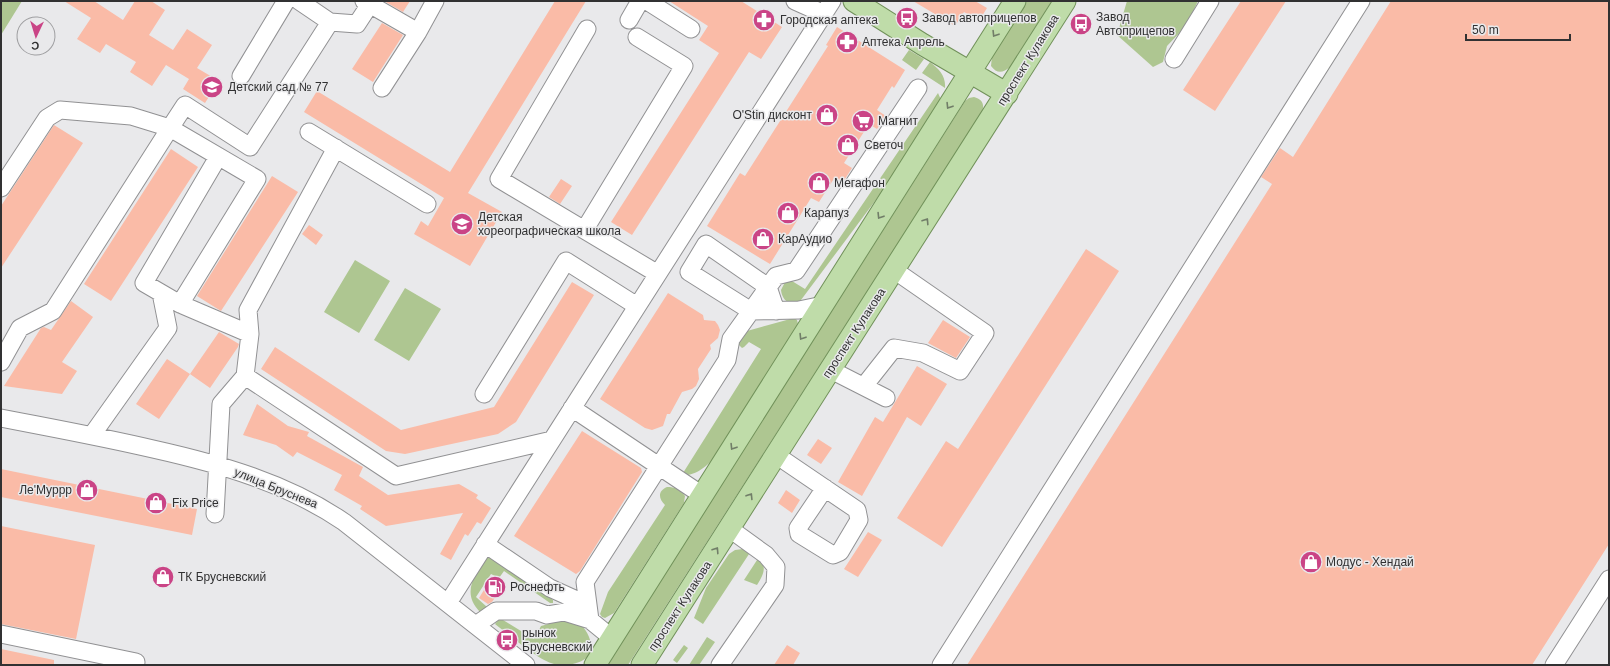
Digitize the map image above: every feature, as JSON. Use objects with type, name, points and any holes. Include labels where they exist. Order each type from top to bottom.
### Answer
[{"type":"main road","points":[[854,1],[1006,94]]},
{"type":"main road","points":[[595,665],[1015,1]]},
{"type":"main road","name":"проспект Кулакова","points":[[642,665],[1066,1]]},
{"type":"street","points":[[241,76],[286,1]]},
{"type":"street","points":[[299,1],[330,22],[357,24],[367,3],[418,32]]},
{"type":"street","points":[[382,88],[418,32],[435,1]]},
{"type":"street","points":[[629,20],[640,1]]},
{"type":"street","points":[[647,1],[691,29]]},
{"type":"street","points":[[448,603],[828,8],[804,6],[795,1]]},
{"type":"street","points":[[1174,59],[1210,1]]},
{"type":"street","points":[[941,665],[1361,1]]},
{"type":"street","points":[[1,362],[20,328],[52,311],[185,105],[250,147],[330,22]]},
{"type":"street","points":[[587,29],[499,179],[658,274]]},
{"type":"street","points":[[585,230],[684,66],[638,37]]},
{"type":"street","points":[[590,620],[585,582],[727,360],[731,339],[776,276],[796,271],[918,88]]},
{"type":"street","points":[[1,188],[47,118],[60,110],[131,116],[170,128],[257,179],[180,304]]},
{"type":"street","points":[[309,132],[427,204]]},
{"type":"street","points":[[215,514],[221,404],[245,376],[250,334],[248,310],[336,148]]},
{"type":"street","points":[[218,157],[144,283],[180,304],[250,334]]},
{"type":"street","points":[[776,311],[768,287],[706,244],[689,272],[751,310],[776,311],[799,310],[823,305]]},
{"type":"street","points":[[484,394],[566,261],[637,306]]},
{"type":"street","points":[[864,386],[894,348],[923,353],[960,371],[985,333],[894,270]]},
{"type":"street","points":[[92,435],[168,328],[162,293]]},
{"type":"street","points":[[831,370],[886,398]]},
{"type":"street","points":[[245,376],[396,476],[552,440]]},
{"type":"street","points":[[572,408],[702,496]]},
{"type":"street","name":"улица Бруснева","points":[[1,418],[92,435],[217,464],[300,495],[322,506],[344,522],[526,665]]},
{"type":"street","points":[[776,455],[825,488]]},
{"type":"street","points":[[720,665],[775,585],[776,567],[766,554],[730,528]]},
{"type":"street","points":[[485,544],[550,588],[581,602],[590,620]]},
{"type":"street","points":[[1554,665],[1609,579]]},
{"type":"street","points":[[476,625],[496,611],[536,611],[546,615],[564,612],[590,620],[612,638]]},
{"type":"street","points":[[1,634],[136,662]]},
{"type":"green space","points":[[1,1],[22,1],[1,35]]},
{"type":"green space","points":[[1027,1],[1052,1],[1010,67],[1000,72],[993,69],[991,66],[992,56]]},
{"type":"green space","points":[[1127,1],[1198,1],[1186,26],[1167,46],[1163,62],[1153,67],[1117,35]]},
{"type":"green space","points":[[909,50],[924,59],[916,70],[902,60]]},
{"type":"green space","points":[[930,62],[943,76],[945,88],[922,73]]},
{"type":"green space","points":[[938,93],[942,102],[878,197],[801,300],[791,303],[785,300],[781,290],[787,278],[805,289]]},
{"type":"green space","points":[[974,97],[982,102],[982,112],[628,665],[607,665],[965,101]]},
{"type":"green space","points":[[355,260],[390,281],[359,333],[324,312]]},
{"type":"green space","points":[[405,288],[441,309],[409,361],[374,340]]},
{"type":"green space","points":[[794,318],[797,320],[798,324],[718,454],[707,465],[698,471],[689,475],[684,475],[683,473],[761,349],[749,342],[742,348],[738,344],[747,331]]},
{"type":"green space","points":[[667,487],[679,490],[685,496],[684,503],[614,613],[605,618],[602,617],[600,614],[608,592],[665,505],[661,500],[660,495]]},
{"type":"green space","points":[[743,549],[751,551],[703,624],[694,618],[706,588],[729,554],[735,550]]},
{"type":"green space","points":[[489,554],[553,600],[553,603],[550,603],[504,571],[499,578],[491,574],[476,597],[487,607],[480,612],[474,605],[471,597],[472,583],[479,568]]},
{"type":"green space","points":[[759,557],[763,564],[764,571],[757,585],[744,580]]},
{"type":"green space","points":[[567,619],[578,622],[582,626],[590,640],[591,650],[583,660],[575,664],[566,665],[554,664],[540,658],[495,624],[498,620],[503,620],[534,639],[541,626]]},
{"type":"green space","points":[[707,637],[715,642],[699,665],[689,665]]},
{"type":"green space","points":[[684,645],[688,648],[677,663],[673,660]]},
{"type":"building","points":[[64,1],[94,1],[123,20],[135,1],[151,1],[165,10],[149,35],[173,50],[187,29],[212,45],[197,68],[219,81],[205,103],[183,89],[189,79],[166,65],[152,86],[130,72],[136,62],[106,44],[100,53],[77,39],[91,18]]},
{"type":"building","points":[[384,1],[410,1],[403,12]]},
{"type":"building","points":[[555,1],[586,1],[468,193],[502,212],[470,266],[414,234],[421,221],[428,226],[444,198],[304,112],[317,91],[450,172]]},
{"type":"building","points":[[669,1],[741,1],[782,27],[761,59],[749,52],[632,235],[611,222],[719,53],[699,40],[708,26]]},
{"type":"building","points":[[913,1],[975,1],[987,8],[979,21],[964,12],[955,26]]},
{"type":"building","points":[[1241,1],[1286,1],[1215,111],[1183,90]]},
{"type":"building","points":[[1391,1],[1609,1],[1609,544],[1532,665],[967,665],[1272,184],[1261,177],[1280,148],[1293,157]]},
{"type":"building","points":[[382,23],[403,35],[373,82],[352,69]]},
{"type":"building","points":[[837,27],[905,70],[894,88],[892,86],[877,110],[886,116],[877,129],[869,124],[844,163],[852,168],[843,182],[835,177],[819,202],[811,198],[770,264],[707,226],[740,173],[745,176],[828,46],[826,45]]},
{"type":"building","points":[[54,125],[83,143],[1,268],[1,206]]},
{"type":"building","points":[[171,149],[198,167],[111,301],[84,284]]},
{"type":"building","points":[[272,176],[298,192],[221,311],[197,296]]},
{"type":"building","points":[[561,179],[572,186],[560,204],[549,197]]},
{"type":"building","points":[[309,225],[323,235],[316,245],[302,234]]},
{"type":"building","points":[[1086,249],[1119,271],[942,547],[897,518],[946,441],[958,449]]},
{"type":"building","points":[[572,282],[594,295],[516,422],[498,434],[405,454],[386,451],[261,369],[275,347],[401,430],[494,407]]},
{"type":"building","points":[[668,293],[703,315],[704,320],[715,321],[720,330],[718,338],[710,345],[711,349],[698,369],[699,379],[696,386],[682,392],[670,414],[667,414],[663,426],[652,430],[645,428],[600,399]]},
{"type":"building","points":[[71,301],[93,317],[62,362],[77,371],[62,394],[4,386],[41,328],[44,327],[51,330]]},
{"type":"building","points":[[943,320],[970,337],[956,358],[928,343]]},
{"type":"building","points":[[219,332],[239,344],[210,388],[190,374]]},
{"type":"building","points":[[167,359],[190,374],[159,419],[136,404]]},
{"type":"building","points":[[917,366],[947,384],[921,426],[907,417],[862,496],[838,482],[875,417],[883,422]]},
{"type":"building","points":[[257,404],[288,426],[309,432],[307,436],[363,467],[359,476],[388,495],[459,484],[478,495],[476,498],[491,508],[481,524],[477,522],[468,536],[465,534],[451,560],[440,554],[463,513],[386,526],[360,509],[362,506],[334,490],[342,475],[297,452],[293,457],[276,445],[243,435]]},
{"type":"building","points":[[582,431],[641,468],[642,472],[580,571],[576,574],[514,536]]},
{"type":"building","points":[[818,439],[832,448],[821,464],[807,455]]},
{"type":"building","points":[[1,469],[197,509],[192,535],[1,497]]},
{"type":"building","points":[[786,490],[800,500],[792,513],[778,503]]},
{"type":"building","points":[[1,526],[95,545],[76,639],[1,624]]},
{"type":"building","points":[[868,532],[882,540],[858,577],[844,569]]},
{"type":"building","points":[[492,577],[504,584],[492,602],[488,604],[479,598]]},
{"type":"building","points":[[787,645],[800,653],[793,665],[774,665]]},
{"type":"building","points":[[1,649],[54,660],[54,665],[1,665]]},
{"type":"place","name":"Завод автоприцепов","points":[[907,18]]},
{"type":"place","name":"Городская аптека","points":[[764,20]]},
{"type":"place","name":"Завод Автоприцепов","points":[[1081,24]]},
{"type":"place","name":"Аптека Апрель","points":[[847,42]]},
{"type":"place","name":"Детский сад № 77","points":[[212,87]]},
{"type":"place","name":"O'Stin дисконт","points":[[827,115]]},
{"type":"place","name":"Магнит","points":[[863,121]]},
{"type":"place","name":"Светоч","points":[[848,145]]},
{"type":"place","name":"Мегафон","points":[[819,183]]},
{"type":"place","name":"Карапуз","points":[[788,213]]},
{"type":"place","name":"Детская хореографическая школа","points":[[462,224]]},
{"type":"place","name":"КарАудио","points":[[763,239]]},
{"type":"place","name":"Ле'Муррр","points":[[87,490]]},
{"type":"place","name":"Fix Price","points":[[156,503]]},
{"type":"place","name":"Модус - Хендай","points":[[1311,562]]},
{"type":"place","name":"ТК Брусневский","points":[[163,577]]},
{"type":"place","name":"Роснефть","points":[[495,587]]},
{"type":"place","name":"рынок Брусневский","points":[[507,640]]}]
